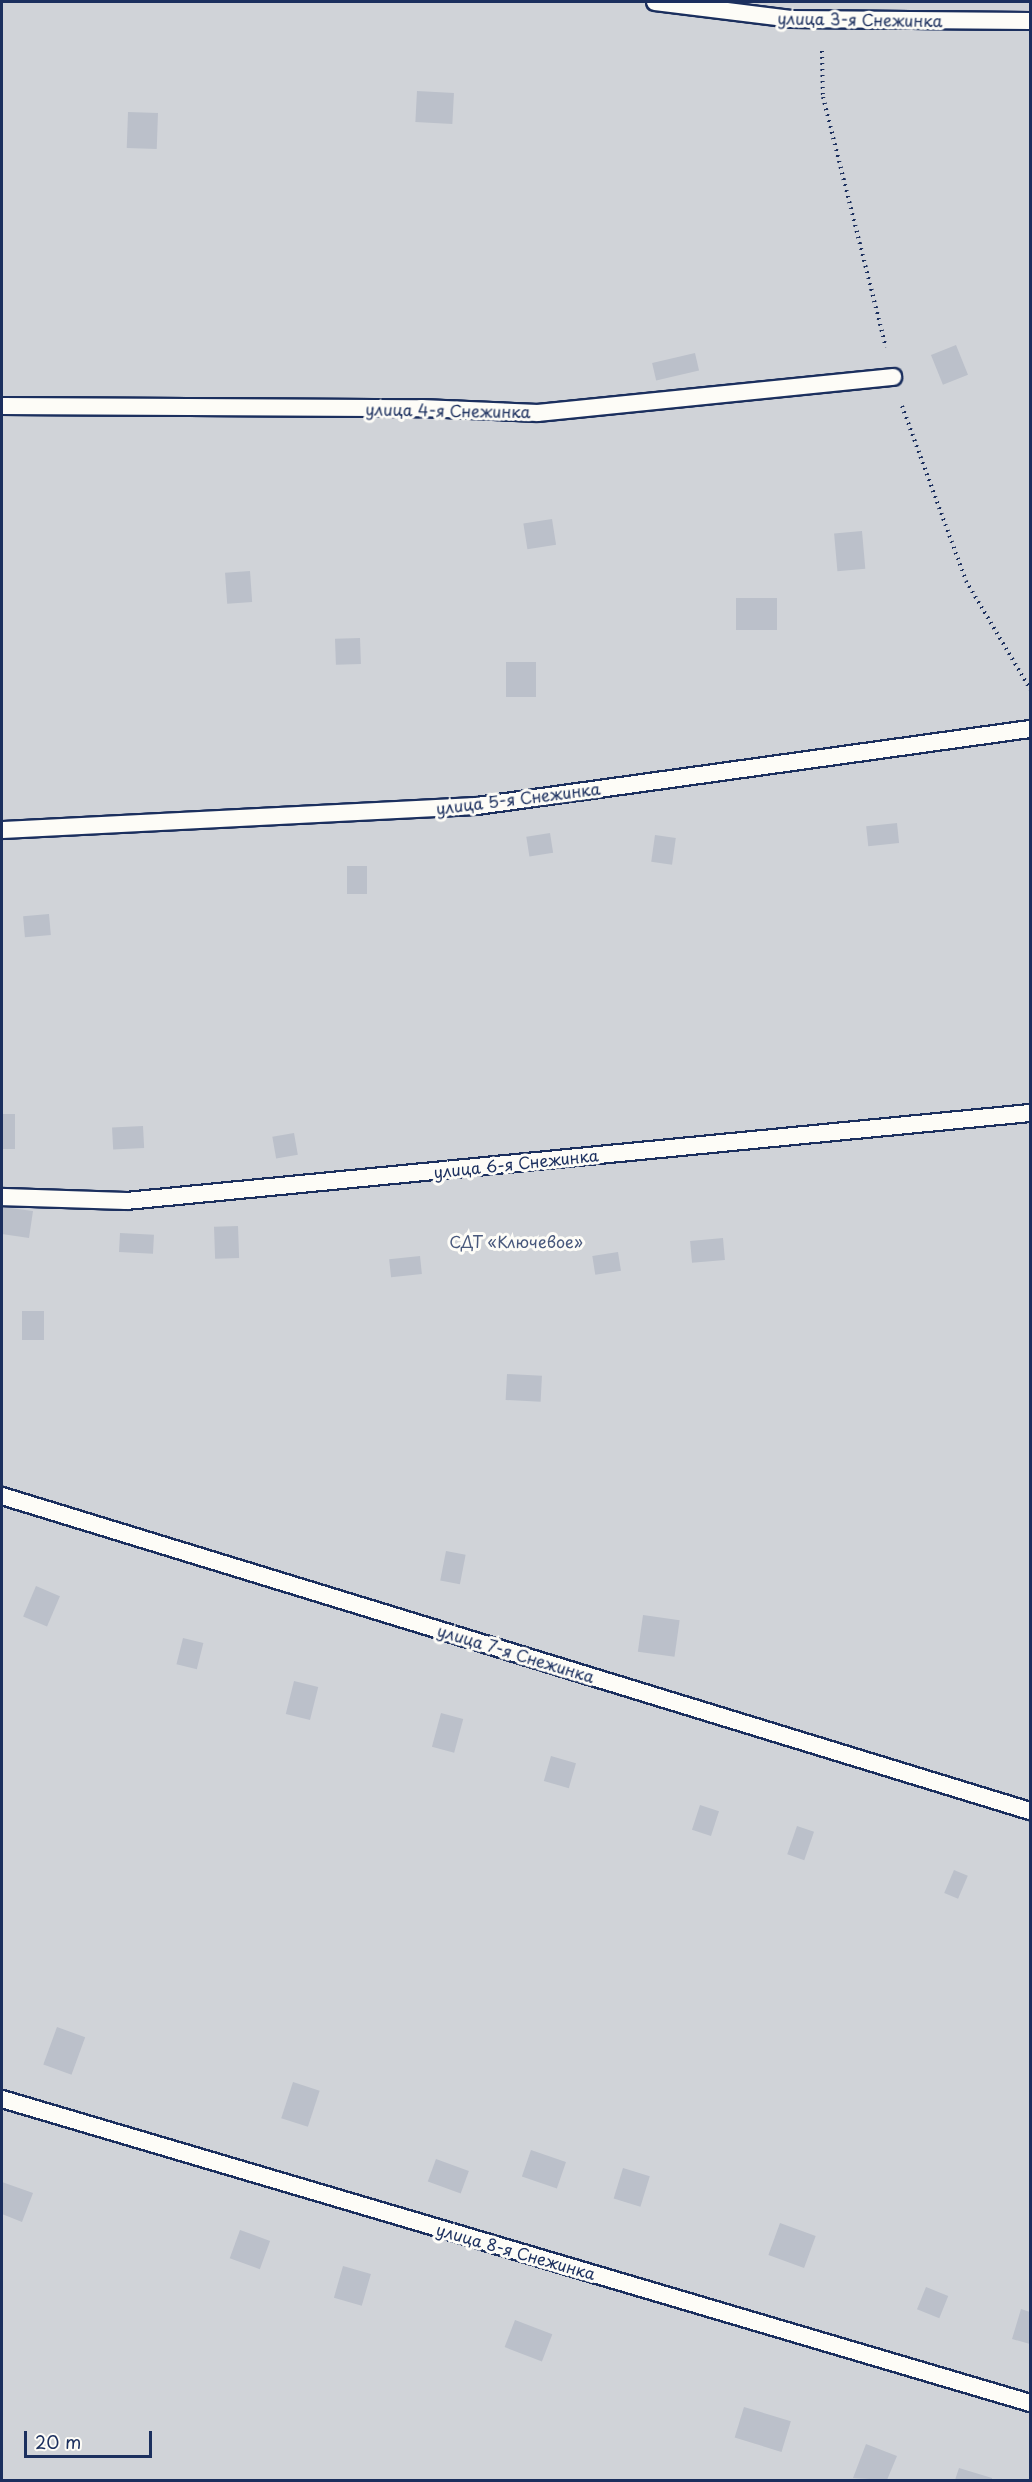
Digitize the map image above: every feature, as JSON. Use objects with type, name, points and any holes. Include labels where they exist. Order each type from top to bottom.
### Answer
[{"type":"lane","name":"улица 3-я Снежинка","points":[[655,2],[791,19],[1030,21]]},
{"type":"lane","name":"улица 4-я Снежинка","points":[[2,406],[420,408],[538,412],[893,377]]},
{"type":"lane","name":"улица 5-я Снежинка","points":[[2,830],[477,806],[1030,729]]},
{"type":"lane","name":"улица 6-я Снежинка","points":[[2,1197],[126,1201],[1030,1113]]},
{"type":"lane","name":"улица 7-я Снежинка","points":[[2,1496],[1030,1811]]},
{"type":"lane","name":"улица 8-я Снежинка","points":[[2,2099],[1030,2403]]},
{"type":"green space","name":"СДТ «Ключевое»","points":[[2,2],[1030,2],[1030,2480],[2,2480]]},
{"type":"building","points":[[417,91],[454,93],[452,124],[415,122]]},
{"type":"building","points":[[128,112],[158,113],[157,149],[127,148]]},
{"type":"building","points":[[956,345],[968,375],[943,385],[931,355]]},
{"type":"building","points":[[695,353],[699,371],[656,380],[652,363]]},
{"type":"building","points":[[552,519],[556,545],[527,549],[523,524]]},
{"type":"building","points":[[862,531],[865,569],[837,571],[834,533]]},
{"type":"building","points":[[250,571],[252,602],[227,604],[225,573]]},
{"type":"building","points":[[736,598],[777,598],[777,630],[736,630]]},
{"type":"building","points":[[360,638],[361,664],[336,665],[335,639]]},
{"type":"building","points":[[506,662],[536,662],[536,697],[506,697]]},
{"type":"building","points":[[897,823],[899,843],[868,846],[866,826]]},
{"type":"building","points":[[550,833],[553,853],[529,857],[526,837]]},
{"type":"building","points":[[655,835],[676,838],[672,865],[651,862]]},
{"type":"building","points":[[347,866],[367,866],[367,894],[347,894]]},
{"type":"building","points":[[49,914],[51,935],[25,937],[23,916]]},
{"type":"building","points":[[2,1114],[15,1114],[15,1149],[2,1149]]},
{"type":"building","points":[[143,1126],[144,1148],[113,1150],[112,1128]]},
{"type":"building","points":[[294,1133],[298,1155],[276,1158],[272,1137]]},
{"type":"building","points":[[2,1207],[33,1211],[29,1238],[2,1234]]},
{"type":"building","points":[[238,1226],[239,1258],[215,1259],[214,1227]]},
{"type":"building","points":[[120,1233],[154,1235],[153,1254],[119,1252]]},
{"type":"building","points":[[723,1238],[725,1260],[692,1263],[690,1241]]},
{"type":"building","points":[[618,1252],[621,1271],[595,1275],[592,1256]]},
{"type":"building","points":[[420,1256],[422,1274],[391,1277],[389,1259]]},
{"type":"building","points":[[22,1311],[44,1311],[44,1340],[22,1340]]},
{"type":"building","points":[[507,1374],[542,1376],[541,1402],[506,1400]]},
{"type":"building","points":[[446,1551],[466,1555],[460,1584],[440,1580]]},
{"type":"building","points":[[36,1586],[60,1596],[47,1627],[23,1616]]},
{"type":"building","points":[[643,1615],[680,1620],[674,1657],[638,1652]]},
{"type":"building","points":[[183,1638],[203,1643],[197,1669],[176,1664]]},
{"type":"building","points":[[294,1681],[318,1687],[310,1720],[286,1714]]},
{"type":"building","points":[[441,1713],[463,1719],[454,1753],[432,1747]]},
{"type":"building","points":[[551,1756],[576,1763],[569,1788],[544,1781]]},
{"type":"building","points":[[700,1805],[719,1811],[711,1836],[692,1830]]},
{"type":"building","points":[[797,1826],[814,1832],[804,1860],[787,1854]]},
{"type":"building","points":[[954,1870],[968,1876],[958,1899],[944,1893]]},
{"type":"building","points":[[57,2027],[85,2037],[72,2075],[43,2065]]},
{"type":"building","points":[[293,2082],[320,2091],[308,2127],[281,2118]]},
{"type":"building","points":[[531,2150],[566,2162],[557,2189],[522,2176]]},
{"type":"building","points":[[436,2159],[469,2171],[461,2194],[428,2182]]},
{"type":"building","points":[[623,2168],[650,2176],[640,2207],[614,2199]]},
{"type":"building","points":[[2,2182],[33,2193],[22,2222],[2,2214]]},
{"type":"building","points":[[780,2223],[816,2236],[804,2268],[768,2255]]},
{"type":"building","points":[[240,2230],[270,2241],[260,2269],[230,2258]]},
{"type":"building","points":[[343,2266],[371,2274],[362,2306],[334,2298]]},
{"type":"building","points":[[926,2287],[948,2296],[939,2318],[917,2309]]},
{"type":"building","points":[[1021,2309],[1030,2312],[1030,2344],[1012,2339]]},
{"type":"building","points":[[515,2320],[552,2334],[542,2361],[505,2347]]},
{"type":"building","points":[[744,2407],[791,2421],[782,2452],[735,2438]]},
{"type":"building","points":[[866,2444],[897,2456],[887,2480],[853,2478]]},
{"type":"building","points":[[959,2468],[992,2478],[992,2480],[955,2480]]}]
